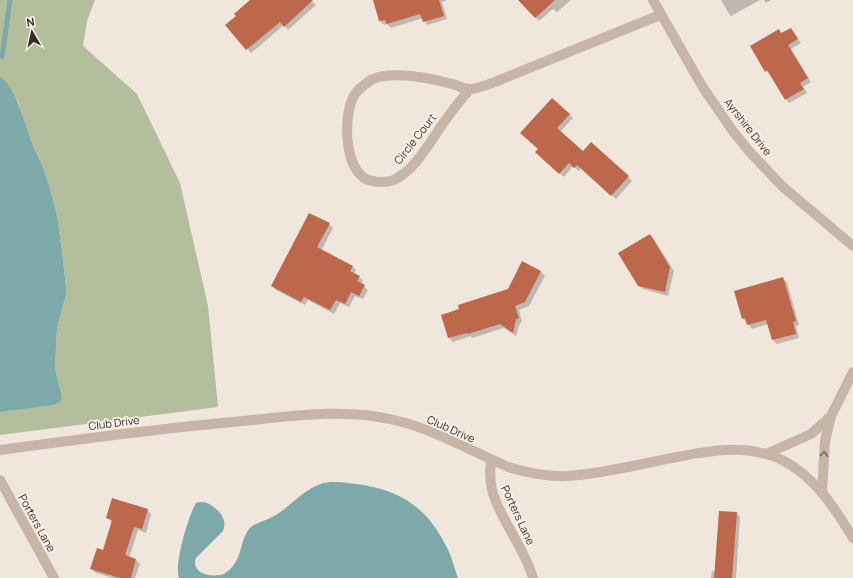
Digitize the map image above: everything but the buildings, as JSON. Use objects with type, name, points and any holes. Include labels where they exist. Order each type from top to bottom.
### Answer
[{"type":"street","name":"Ayrshire Drive","points":[[653,0],[702,86],[732,130],[748,150],[782,186],[853,246]]},
{"type":"street","points":[[470,89],[495,82],[660,14]]},
{"type":"street","name":"Circle Court","points":[[395,76],[434,80],[470,89],[458,102],[418,159],[402,176],[395,180],[376,182],[361,176],[356,170],[352,162],[348,146],[347,117],[355,94],[362,86],[378,78],[395,76]]},
{"type":"street","points":[[822,493],[825,441],[831,416],[853,372]]},
{"type":"street","name":"Club Drive","points":[[0,450],[200,425],[306,415],[359,414],[394,420],[424,429],[508,467],[534,474],[549,476],[567,476],[600,472],[708,452],[742,450],[766,454],[782,460],[809,479],[837,512],[853,538]]},
{"type":"street","points":[[766,454],[811,434],[831,416]]},
{"type":"street","name":"Porters Lane","points":[[491,460],[491,485],[498,504],[525,557],[532,578]]},
{"type":"street","name":"Porters Lane","points":[[0,480],[54,578]]},
{"type":"green space","points":[[0,0],[95,0],[87,21],[83,46],[137,94],[180,183],[208,306],[218,407],[0,435],[0,412],[57,403],[62,398],[55,368],[57,328],[66,295],[66,288],[61,242],[52,194],[18,102],[0,77]]},
{"type":"water","points":[[0,77],[15,96],[44,171],[54,203],[63,260],[66,295],[57,328],[55,368],[62,398],[60,402],[53,405],[0,412]]},
{"type":"water","points":[[337,482],[372,487],[387,491],[401,497],[413,505],[425,515],[436,528],[449,552],[458,578],[179,578],[178,562],[180,552],[189,519],[196,503],[204,502],[213,506],[223,517],[223,531],[196,558],[195,563],[196,568],[204,574],[219,575],[224,574],[235,564],[243,541],[251,527],[279,513],[310,489],[324,483]]},
{"type":"waterway","points":[[2,57],[10,0]]}]
